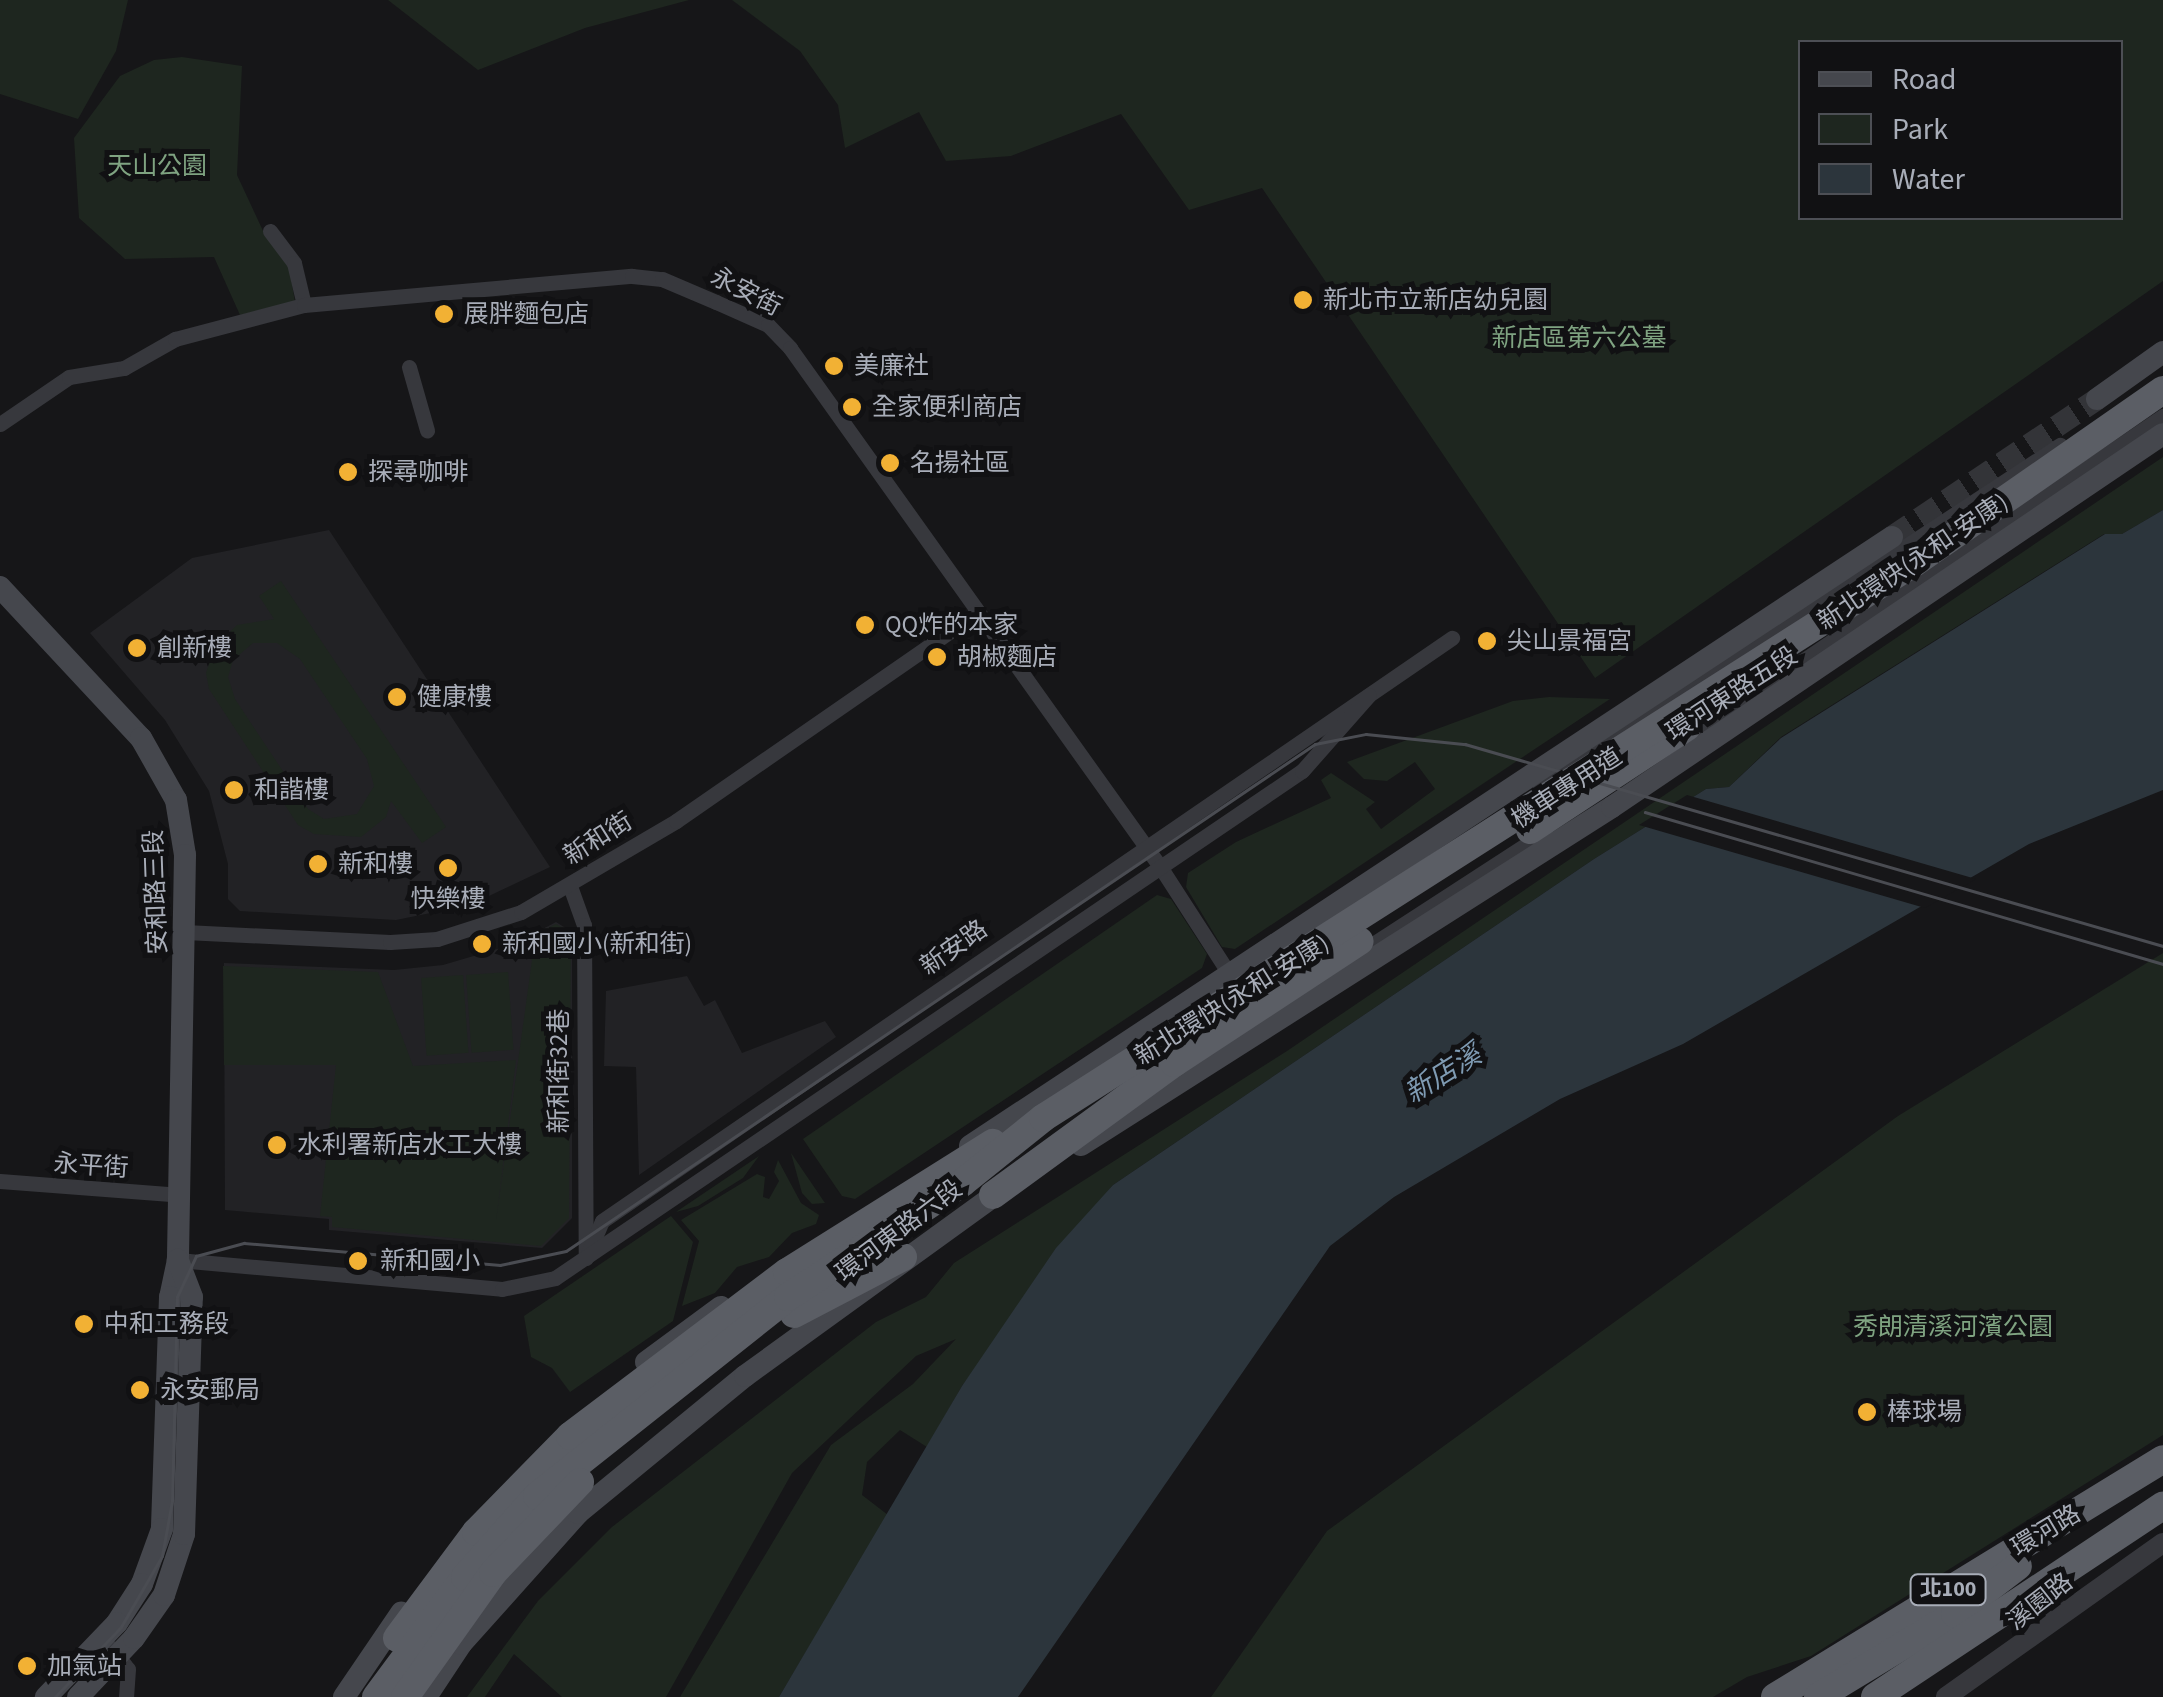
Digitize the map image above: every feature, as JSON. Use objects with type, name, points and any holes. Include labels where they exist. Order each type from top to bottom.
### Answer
[{"type":"highway","name":"新北環快(永和-安康)","points":[[376,1697],[465,1577],[537,1496],[788,1297],[962,1184],[1043,1118],[1304,953],[1599,758],[1914,563],[2163,390]]},
{"type":"highway","name":"新北環快(永和-安康)","points":[[993,1195],[1174,1063],[1923,571],[2163,403]]},
{"type":"highway","points":[[1304,953],[1332,911]]},
{"type":"highway","points":[[358,1697],[476,1532],[592,1418],[786,1272],[967,1156],[1043,1118]]},
{"type":"highway","points":[[404,1697],[452,1625],[538,1523],[680,1396],[783,1320],[904,1256]]},
{"type":"highway","name":"環河路","points":[[1776,1697],[2163,1458]]},
{"type":"highway","points":[[1818,1697],[1955,1614],[2122,1486]]},
{"type":"highway","name":"環河路","points":[[1875,1697],[2163,1506]]},
{"type":"highway","points":[[1846,1697],[2076,1561]]},
{"type":"main road","points":[[2097,399],[2163,352]]},
{"type":"main road","name":"環河東路五段","points":[[1476,894],[1935,594],[2163,434]]},
{"type":"main road","name":"環河東路五段","points":[[1332,911],[1892,537]]},
{"type":"main road","name":"安和路三段","points":[[0,587],[118,710],[162,770],[184,831],[178,1260],[170,1297],[162,1529],[142,1584],[111,1646],[78,1697]]},
{"type":"main road","name":"環河東路六段","points":[[426,1697],[460,1644],[578,1514],[904,1256],[993,1195],[1142,1109],[1476,894]]},
{"type":"main road","name":"環河東路六段","points":[[344,1697],[464,1533],[612,1390],[774,1271],[1332,911]]},
{"type":"main road","name":"安和路三段","points":[[46,1697],[111,1646]]},
{"type":"street","points":[[270,232],[294,263],[304,304]]},
{"type":"street","name":"永安街","points":[[0,424],[68,376],[124,368],[175,339],[304,304],[632,276],[662,280],[768,325],[1162,868],[1230,976]]},
{"type":"street","points":[[410,367],[427,430]]},
{"type":"street","name":"機車專用道","points":[[1410,859],[1448,852],[1592,748],[2163,376]]},
{"type":"street","name":"機車專用道","points":[[993,1195],[1813,657],[2163,416]]},
{"type":"street","name":"新和街","points":[[185,932],[437,939],[521,912],[570,886],[819,726],[978,612]]},
{"type":"street","name":"新安路","points":[[586,1258],[602,1221],[1452,638]]},
{"type":"street","name":"新安路","points":[[178,1260],[502,1289],[555,1278],[1302,772],[1369,696]]},
{"type":"street","name":"新和街32巷","points":[[570,886],[584,925],[586,1258]]},
{"type":"street","name":"永平街","points":[[0,1181],[180,1195]]},
{"type":"street","name":"溪園路","points":[[1946,1697],[2163,1543]]},
{"type":"street","points":[[111,1646],[128,1670],[126,1697]]},
{"type":"shaded area","points":[[329,530],[550,867],[470,905],[396,920],[240,911],[228,899],[228,864],[209,791],[165,720],[90,633],[192,558]]},
{"type":"shaded area","points":[[556,922],[572,932],[572,1218],[542,1248],[329,1230],[329,1219],[225,1210],[224,963],[394,970],[443,965],[514,944]]},
{"type":"shaded area","points":[[687,976],[704,1006],[715,1000],[742,1053],[825,1021],[836,1037],[639,1175],[636,1067],[604,1066],[606,991]]},
{"type":"green space","points":[[0,0],[128,0],[116,51],[78,119],[0,94]]},
{"type":"green space","points":[[388,0],[689,0],[585,28],[478,70]]},
{"type":"green space","name":"新店區第六公墓","points":[[732,0],[2163,0],[2163,281],[1595,678],[1262,188],[1189,210],[1121,114],[1011,156],[946,161],[919,112],[845,148],[838,105],[800,51]]},
{"type":"green space","name":"天山公園","points":[[182,57],[242,66],[237,175],[264,233],[287,255],[295,302],[240,315],[214,257],[125,259],[79,218],[74,138],[120,76],[154,60]]},
{"type":"green space","points":[[2163,457],[2163,510],[2122,534],[2104,534],[1781,737],[1729,787],[1706,789],[1594,859],[1113,1185],[962,1386],[927,1447],[900,1430],[867,1462],[862,1495],[888,1515],[779,1697],[680,1697],[831,1445],[913,1384],[956,1339],[916,1356],[792,1473],[666,1697],[562,1697],[514,1654],[485,1697],[467,1697],[538,1601],[612,1527],[876,1322],[926,1297],[954,1263],[1287,1051]]},
{"type":"green space","points":[[281,581],[446,827],[422,843],[391,801],[386,817],[361,837],[314,834],[298,825],[209,689],[206,673],[215,646],[237,625],[274,619],[259,596]],"holes":[[[253,643],[277,643],[300,659],[367,759],[374,786],[357,814],[324,819],[308,809],[235,699],[228,677],[233,660]]]},
{"type":"green space","points":[[1549,697],[1610,699],[1235,949],[1222,947],[1186,887],[1188,873],[1236,842],[1331,798],[1321,780],[1331,773],[1375,802],[1366,809],[1381,829],[1435,789],[1415,762],[1387,781],[1364,779],[1347,762],[1513,701]]},
{"type":"green space","points":[[1157,895],[1171,899],[1207,954],[1202,968],[855,1199],[842,1196],[803,1139]]},
{"type":"green space","points":[[556,924],[571,933],[569,1218],[541,1246],[332,1227],[332,1217],[320,1216],[336,1065],[224,1065],[223,966],[378,972],[413,1066],[516,1060],[496,1221],[532,960],[516,944]]},
{"type":"green space","name":"秀朗清溪河濱公園","points":[[2163,953],[2163,1435],[1811,1656],[1747,1677],[1713,1697],[1211,1697],[1327,1531],[1898,1116]]},
{"type":"green space","points":[[508,972],[513,1050],[472,1053],[466,975]]},
{"type":"green space","points":[[463,975],[468,1053],[427,1056],[421,978]]},
{"type":"green space","points":[[791,1153],[825,1203],[812,1204],[802,1193]]},
{"type":"green space","points":[[759,1156],[743,1178],[698,1206],[676,1212]]},
{"type":"green space","points":[[778,1160],[801,1203],[819,1215],[816,1224],[792,1233],[769,1257],[737,1267],[715,1293],[682,1306],[699,1241],[681,1220],[757,1174],[765,1177],[763,1197],[769,1199],[779,1181],[774,1172]]},
{"type":"green space","points":[[671,1216],[693,1242],[673,1321],[570,1392],[552,1368],[531,1357],[524,1316]]},
{"type":"water","name":"新店溪","points":[[2163,510],[2163,790],[2029,844],[1683,1044],[1560,1099],[1394,1197],[1330,1246],[1018,1697],[779,1697],[962,1386],[1056,1248],[1113,1185],[1594,859],[1706,789],[1729,787],[1781,738],[2105,534],[2122,534]]},
{"type":"pier","points":[[1687,795],[1976,879],[1925,908],[1639,825]]},
{"type":"tunnel","points":[[1892,537],[2097,399]]},
{"type":"tram line","points":[[55,1697],[121,1627],[162,1556],[172,1501],[177,1297],[196,1256],[244,1243],[500,1265],[566,1251],[1315,744],[1366,734],[1465,744],[2163,946]]},
{"type":"tram line","points":[[1645,812],[2163,964]]},
{"type":"place","name":"新北市立新店幼兒園","points":[[1303,300]]},
{"type":"place","name":"展胖麵包店","points":[[444,314]]},
{"type":"place","name":"美廉社","points":[[834,366]]},
{"type":"place","name":"全家便利商店","points":[[852,407]]},
{"type":"place","name":"名揚社區","points":[[890,463]]},
{"type":"place","name":"探尋咖啡","points":[[348,472]]},
{"type":"place","name":"QQ炸的本家","points":[[865,625]]},
{"type":"place","name":"尖山景福宮","points":[[1487,641]]},
{"type":"place","name":"創新樓","points":[[137,648]]},
{"type":"place","name":"胡椒麵店","points":[[937,657]]},
{"type":"place","name":"健康樓","points":[[397,697]]},
{"type":"place","name":"和諧樓","points":[[234,790]]},
{"type":"place","name":"新和樓","points":[[318,864]]},
{"type":"place","name":"快樂樓","points":[[448,868]]},
{"type":"place","name":"新和國小(新和街)","points":[[482,944]]},
{"type":"place","name":"水利署新店水工大樓","points":[[277,1145]]},
{"type":"place","name":"新和國小","points":[[358,1261]]},
{"type":"place","name":"中和工務段","points":[[84,1324]]},
{"type":"place","name":"永安郵局","points":[[140,1390]]},
{"type":"place","name":"棒球場","points":[[1867,1412]]},
{"type":"place","name":"加氣站","points":[[27,1666]]}]
